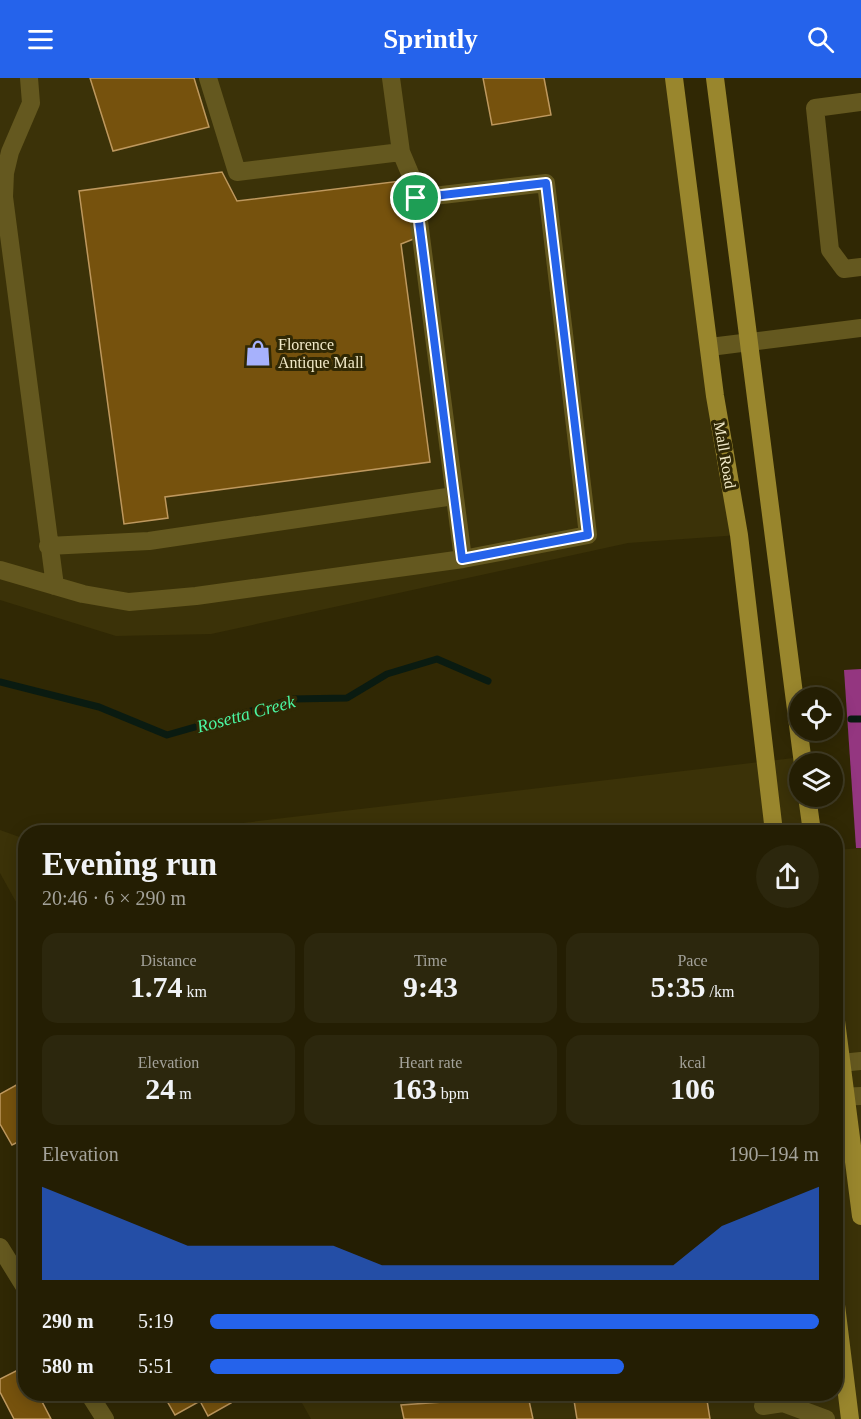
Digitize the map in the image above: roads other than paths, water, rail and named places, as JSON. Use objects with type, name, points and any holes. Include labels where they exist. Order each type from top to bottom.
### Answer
[{"type":"main road","name":"Mall Road","points":[[674,78],[715,396],[739,535],[773,825]]},
{"type":"main road","points":[[715,78],[747,343],[802,753]]},
{"type":"main road","points":[[809,807],[811,825]]},
{"type":"main road","points":[[847,1097],[861,1216]]},
{"type":"main road","points":[[843,1374],[850,1419]]},
{"type":"street","points":[[30,78],[31,103],[5,154],[4,197],[54,586]]},
{"type":"street","points":[[208,78],[237,172],[401,152]]},
{"type":"street","points":[[391,78],[401,152],[414,183],[462,559]]},
{"type":"street","points":[[861,102],[815,108],[830,250],[844,269],[861,267]]},
{"type":"street","points":[[0,570],[54,586],[129,602],[208,594],[462,559],[588,535],[546,183],[416,198]]},
{"type":"street","points":[[710,347],[861,328]]},
{"type":"street","points":[[48,546],[149,541],[454,496]]},
{"type":"street","points":[[843,1064],[861,1061]]},
{"type":"street","points":[[0,1247],[18,1276]]},
{"type":"street","points":[[94,1401],[105,1419]]},
{"type":"street","points":[[763,1406],[779,1401]]},
{"type":"street","points":[[794,1401],[826,1419]]},
{"type":"waterway","name":"Rosetta Creek","points":[[0,682],[99,707],[167,735],[293,699],[347,698],[387,674],[437,659],[488,681]]},
{"type":"waterway","name":"Rosetta Creek","points":[[851,719],[861,719]]},
{"type":"place","name":"Florence Antique Mall","points":[[258,353]]}]
